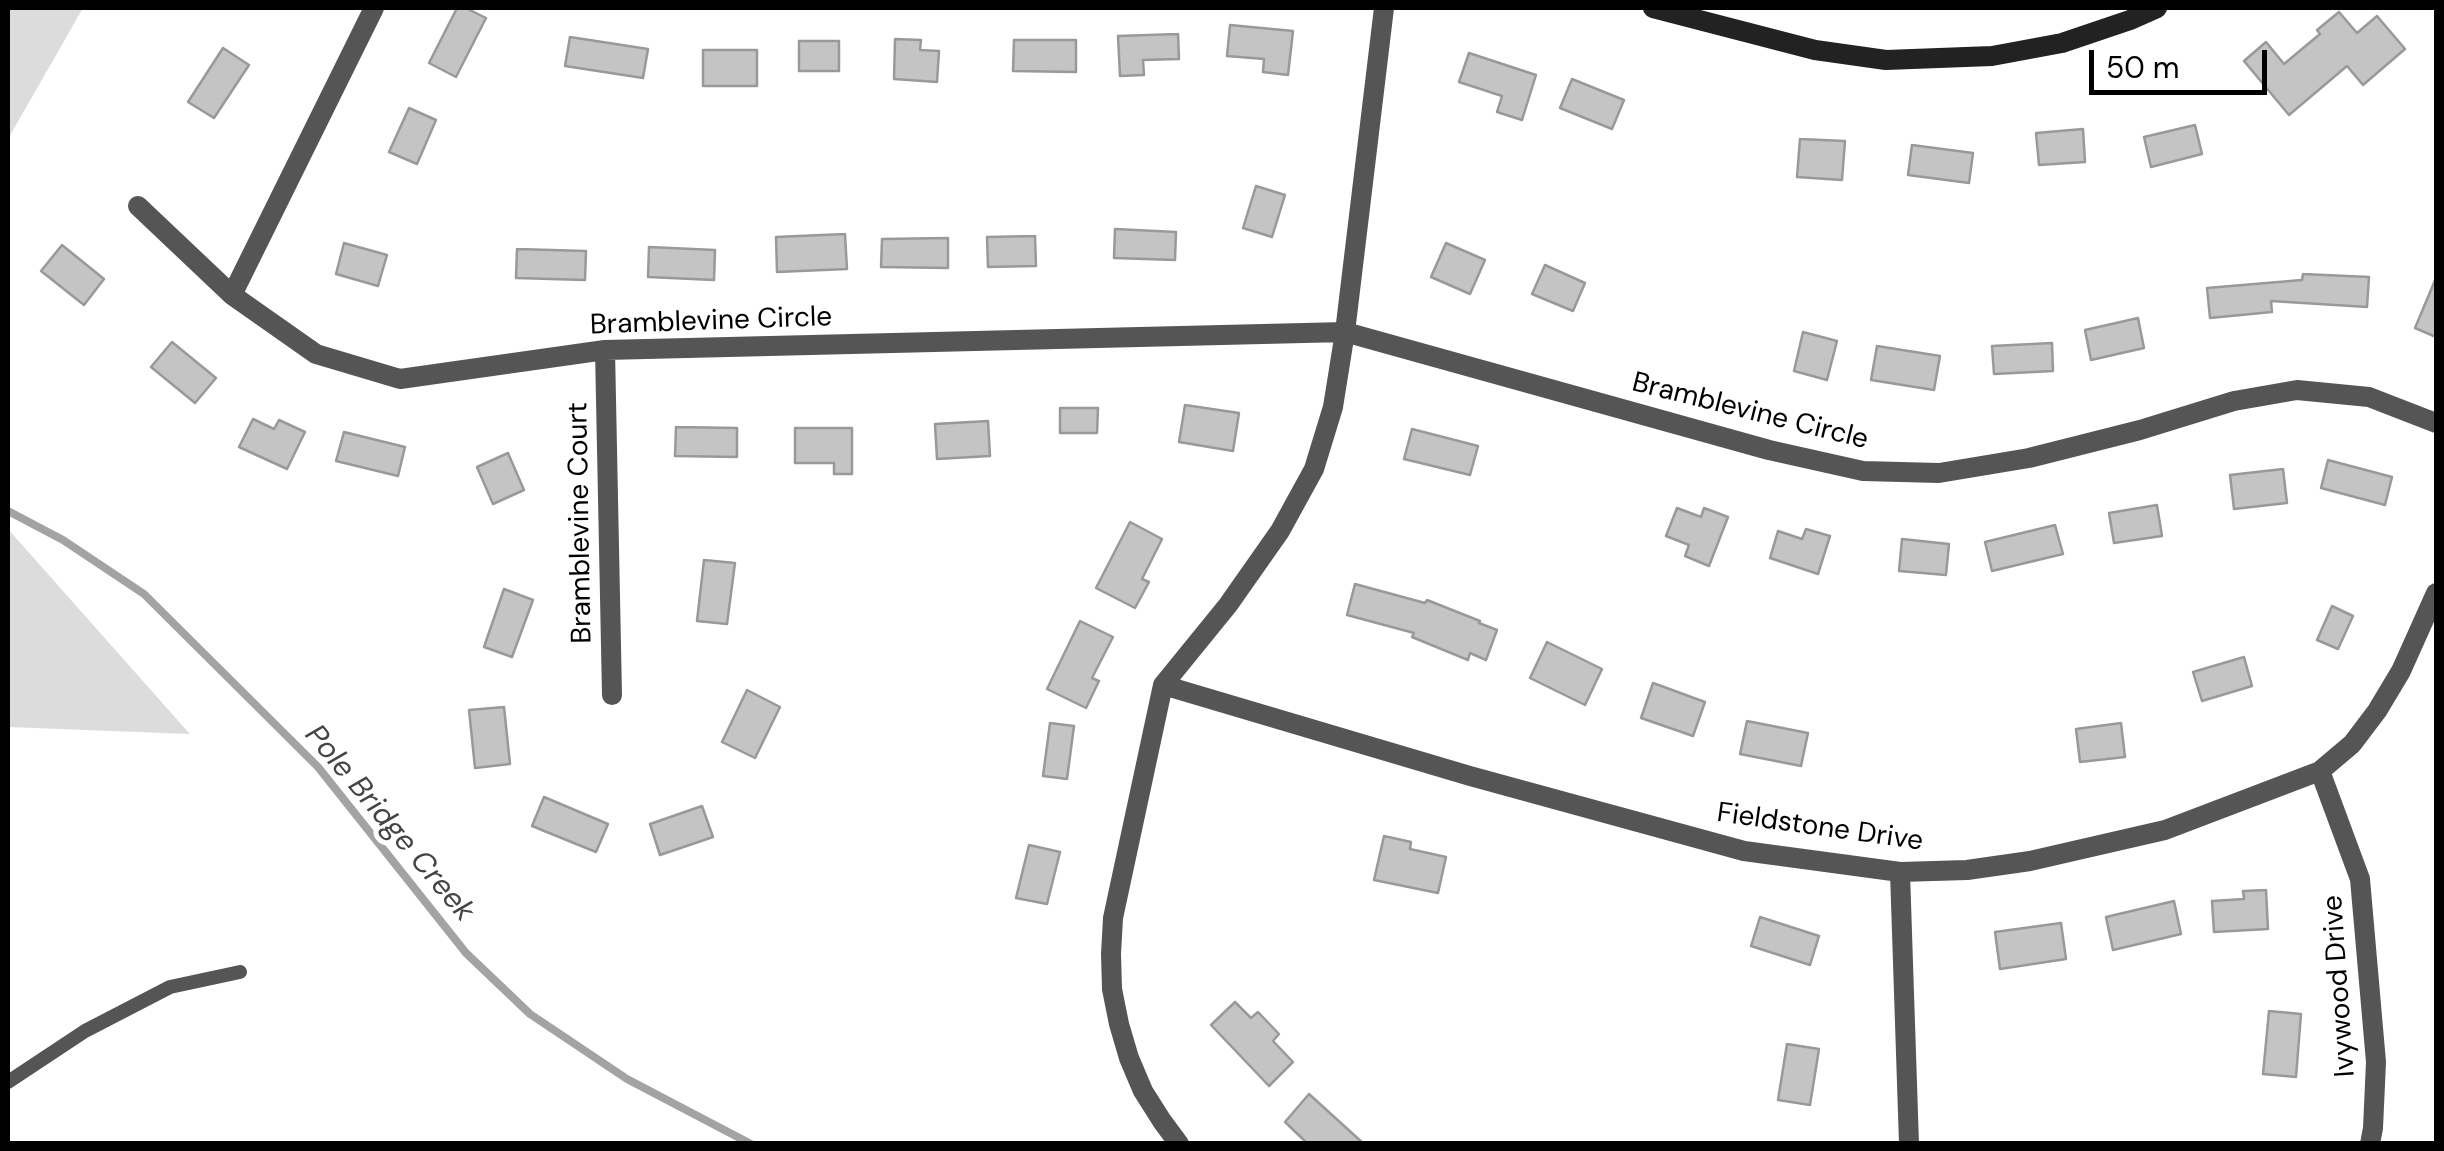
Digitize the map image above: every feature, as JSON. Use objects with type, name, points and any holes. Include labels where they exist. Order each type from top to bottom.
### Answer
[{"type":"street","points":[[232,295],[374,8]]},
{"type":"street","points":[[1179,1144],[1162,1122],[1129,1058],[1116,1007],[1110,954],[1113,918],[1163,685],[1228,605],[1280,531],[1314,469],[1333,408],[1346,332],[1384,8]]},
{"type":"street","points":[[1653,8],[1815,50],[1886,60],[1992,56],[2062,43],[2156,8]]},
{"type":"street","name":"Bramblevine Circle","points":[[138,206],[232,295],[316,354],[400,379],[605,350],[1346,332],[1769,450],[1863,471],[1939,473],[2029,458],[2234,401],[2297,390],[2369,397],[2436,423]]},
{"type":"street","name":"Bramblevine Court","points":[[605,350],[612,694]]},
{"type":"street","name":"Fieldstone Drive","points":[[1163,685],[1744,852],[1900,872],[1967,870],[2030,861],[2165,830],[2320,772],[2352,744],[2377,711],[2402,671],[2436,593]]},
{"type":"street","name":"Ivywood Drive","points":[[2320,772],[2360,880],[2376,1062],[2370,1144]]},
{"type":"street","points":[[1900,872],[1909,1144]]},
{"type":"lane","points":[[8,1082],[85,1031],[170,987],[240,972]]},
{"type":"shaded area","points":[[8,8],[83,8],[8,139]]},
{"type":"shaded area","points":[[8,529],[189,733],[190,734],[8,727]]},
{"type":"building","points":[[457,8],[486,18],[456,77],[429,63]]},
{"type":"building","points":[[2339,12],[2357,33],[2377,16],[2405,49],[2363,85],[2347,66],[2289,115],[2244,61],[2266,42],[2284,64]]},
{"type":"building","points":[[1230,25],[1293,31],[1288,75],[1263,72],[1264,59],[1227,56]]},
{"type":"building","points":[[1178,34],[1179,59],[1143,60],[1144,75],[1120,76],[1118,36]]},
{"type":"building","points":[[570,37],[648,49],[643,78],[565,66]]},
{"type":"building","points":[[895,39],[921,40],[920,50],[939,51],[937,82],[894,79]]},
{"type":"building","points":[[1014,40],[1076,40],[1076,72],[1013,71]]},
{"type":"building","points":[[799,41],[839,41],[839,71],[799,71]]},
{"type":"building","points":[[223,48],[249,65],[214,118],[188,102]]},
{"type":"building","points":[[703,50],[757,50],[757,86],[703,86]]},
{"type":"building","points":[[1469,53],[1536,75],[1522,120],[1497,112],[1502,96],[1459,82]]},
{"type":"building","points":[[1572,79],[1624,100],[1612,129],[1560,108]]},
{"type":"building","points":[[409,108],[436,120],[417,164],[389,152]]},
{"type":"building","points":[[2195,125],[2202,154],[2151,167],[2144,137]]},
{"type":"building","points":[[2083,129],[2085,162],[2039,165],[2036,133]]},
{"type":"building","points":[[1800,139],[1845,141],[1842,180],[1797,177]]},
{"type":"building","points":[[1912,145],[1973,153],[1969,183],[1908,175]]},
{"type":"building","points":[[1256,186],[1285,195],[1272,237],[1243,228]]},
{"type":"building","points":[[1115,229],[1176,232],[1175,260],[1114,258]]},
{"type":"building","points":[[845,234],[847,269],[777,272],[776,237]]},
{"type":"building","points":[[1035,236],[1036,266],[988,267],[987,237]]},
{"type":"building","points":[[948,238],[948,268],[881,267],[882,239]]},
{"type":"building","points":[[344,243],[387,255],[378,286],[336,274]]},
{"type":"building","points":[[1446,243],[1485,260],[1470,294],[1431,277]]},
{"type":"building","points":[[62,245],[104,279],[84,305],[41,271]]},
{"type":"building","points":[[649,247],[715,250],[714,280],[648,277]]},
{"type":"building","points":[[517,249],[586,251],[585,280],[516,278]]},
{"type":"building","points":[[1545,265],[1585,283],[1573,311],[1532,294]]},
{"type":"building","points":[[2303,274],[2369,277],[2367,307],[2271,301],[2272,312],[2210,318],[2207,288],[2302,280]]},
{"type":"building","points":[[2436,278],[2436,337],[2415,328]]},
{"type":"building","points":[[2138,318],[2144,348],[2091,360],[2085,330]]},
{"type":"building","points":[[1803,332],[1837,341],[1827,380],[1794,371]]},
{"type":"building","points":[[172,342],[216,378],[195,403],[151,367]]},
{"type":"building","points":[[2052,343],[2053,371],[1994,374],[1992,346]]},
{"type":"building","points":[[1877,346],[1940,356],[1934,390],[1871,380]]},
{"type":"building","points":[[1185,405],[1239,413],[1233,451],[1179,442]]},
{"type":"building","points":[[1060,408],[1098,408],[1097,433],[1060,433]]},
{"type":"building","points":[[253,419],[274,429],[279,420],[305,432],[287,469],[239,447]]},
{"type":"building","points":[[988,421],[990,456],[937,459],[935,424]]},
{"type":"building","points":[[676,427],[737,428],[737,457],[675,456]]},
{"type":"building","points":[[795,428],[852,428],[852,474],[834,474],[834,463],[795,463]]},
{"type":"building","points":[[1412,429],[1478,446],[1470,475],[1404,459]]},
{"type":"building","points":[[344,432],[405,447],[398,476],[336,461]]},
{"type":"building","points":[[508,453],[524,490],[493,504],[477,467]]},
{"type":"building","points":[[2328,460],[2392,477],[2385,505],[2321,488]]},
{"type":"building","points":[[2283,469],[2287,503],[2234,509],[2230,475]]},
{"type":"building","points":[[2157,505],[2162,536],[2114,543],[2109,513]]},
{"type":"building","points":[[1677,508],[1701,517],[1704,508],[1728,517],[1709,566],[1685,556],[1689,545],[1666,536]]},
{"type":"building","points":[[1130,522],[1162,539],[1142,579],[1149,582],[1135,608],[1096,588]]},
{"type":"building","points":[[2055,525],[2063,554],[1992,571],[1985,542]]},
{"type":"building","points":[[1806,529],[1830,536],[1818,574],[1770,558],[1778,531],[1802,539]]},
{"type":"building","points":[[1902,539],[1949,544],[1946,575],[1899,571]]},
{"type":"building","points":[[704,560],[735,563],[727,624],[697,621]]},
{"type":"building","points":[[1355,584],[1425,603],[1427,600],[1497,630],[1486,660],[1470,653],[1468,660],[1412,637],[1414,633],[1347,615]]},
{"type":"building","points":[[504,589],[533,600],[512,657],[484,647]]},
{"type":"building","points":[[2332,606],[2353,616],[2338,649],[2317,640]]},
{"type":"building","points":[[1080,621],[1113,637],[1092,678],[1099,681],[1086,708],[1047,689]]},
{"type":"building","points":[[1547,642],[1602,669],[1585,705],[1530,678]]},
{"type":"building","points":[[2244,657],[2252,686],[2202,701],[2193,672]]},
{"type":"building","points":[[1653,683],[1705,702],[1693,736],[1641,718]]},
{"type":"building","points":[[747,690],[780,707],[755,758],[722,742]]},
{"type":"building","points":[[504,707],[510,764],[475,768],[469,710]]},
{"type":"building","points":[[1747,721],[1808,733],[1801,766],[1740,754]]},
{"type":"building","points":[[1050,723],[1074,726],[1067,779],[1043,776]]},
{"type":"building","points":[[2121,723],[2125,757],[2080,762],[2076,729]]},
{"type":"building","points":[[544,797],[608,824],[596,852],[532,826]]},
{"type":"building","points":[[702,806],[713,837],[660,855],[650,824]]},
{"type":"building","points":[[1384,836],[1411,842],[1410,849],[1446,857],[1438,893],[1374,880]]},
{"type":"building","points":[[1029,845],[1060,852],[1047,904],[1016,898]]},
{"type":"building","points":[[2266,890],[2268,929],[2214,932],[2212,901],[2244,899],[2243,891]]},
{"type":"building","points":[[2174,901],[2181,934],[2113,950],[2106,917]]},
{"type":"building","points":[[1760,917],[1819,936],[1810,965],[1751,946]]},
{"type":"building","points":[[2061,923],[2066,959],[2000,969],[1995,932]]},
{"type":"building","points":[[1235,1002],[1251,1018],[1258,1012],[1279,1034],[1273,1041],[1293,1062],[1269,1086],[1211,1025]]},
{"type":"building","points":[[2269,1011],[2301,1014],[2296,1077],[2263,1074]]},
{"type":"building","points":[[1787,1044],[1819,1049],[1810,1105],[1778,1100]]},
{"type":"building","points":[[1309,1094],[1364,1144],[1308,1144],[1285,1122]]},
{"type":"waterway","name":"Pole Bridge Creek","points":[[8,511],[63,540],[144,594],[318,767],[466,953],[530,1014],[627,1079],[751,1144]]}]
